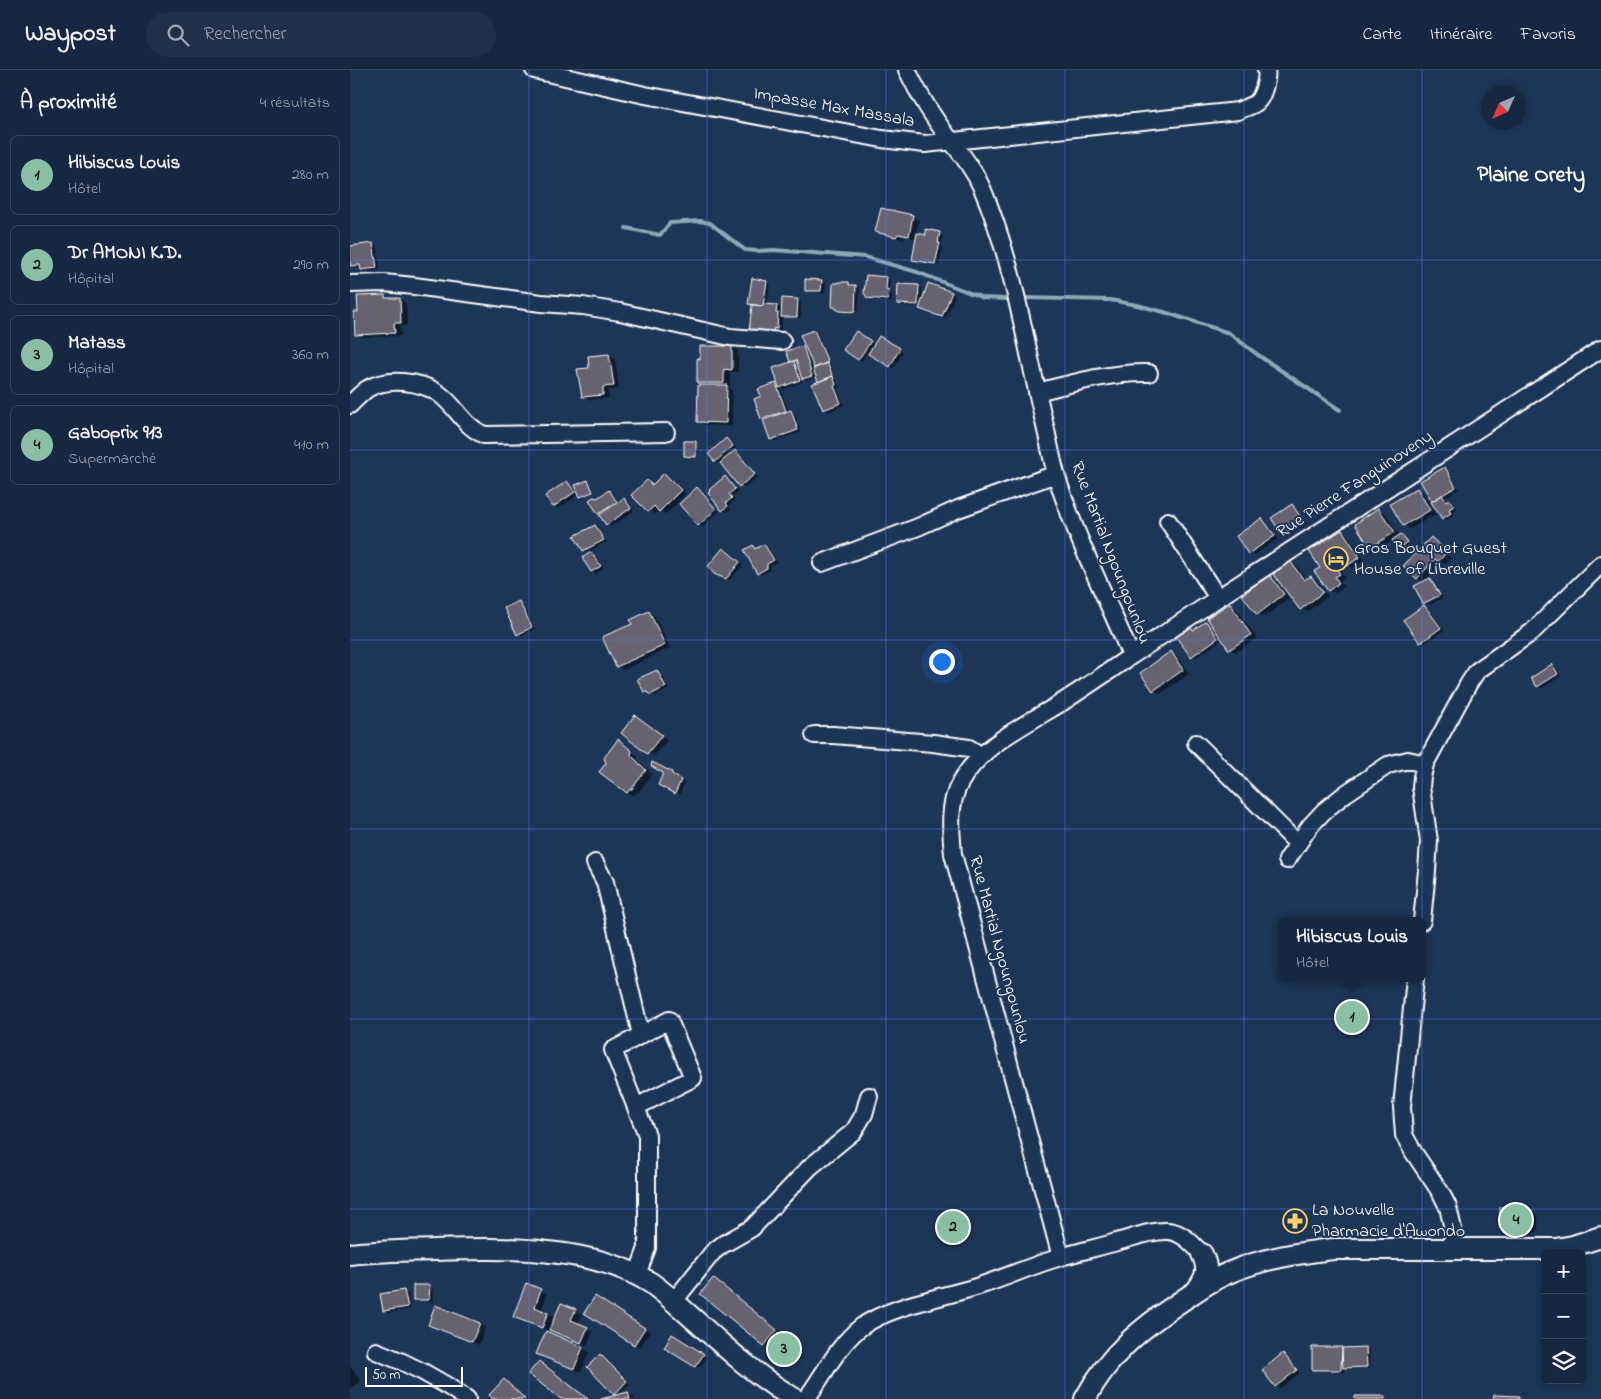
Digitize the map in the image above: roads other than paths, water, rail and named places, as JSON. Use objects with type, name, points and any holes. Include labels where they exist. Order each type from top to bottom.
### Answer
[{"type":"main road","points":[[1085,1399],[1100,1374],[1126,1343],[1162,1314],[1198,1290],[1233,1271],[1268,1260],[1302,1252],[1333,1250],[1555,1248],[1573,1246],[1601,1237]]},
{"type":"main road","points":[[350,1254],[384,1251],[488,1249],[552,1252],[577,1255],[600,1261],[637,1275],[652,1284],[751,1369],[795,1399]]},
{"type":"main road","points":[[1202,1254],[1218,1267],[1233,1271]]},
{"type":"main road","points":[[1198,1290],[1207,1271],[1206,1262],[1202,1254]]},
{"type":"street","name":"Impasse Max Massala","points":[[534,70],[645,95],[882,139],[925,144],[1238,111],[1257,102],[1264,88],[1267,75],[1266,70]]},
{"type":"street","name":"Rue Martial Ngoungounlou","points":[[907,70],[917,90],[967,160],[981,187],[1014,284],[1056,474],[1070,513],[1131,656],[980,755],[959,784],[950,824],[952,854],[1061,1257]]},
{"type":"street","points":[[350,284],[414,286],[541,303],[583,306],[620,312],[730,337],[782,341]]},
{"type":"street","name":"Rue Pierre Fanguinoveny","points":[[1131,656],[1601,349]]},
{"type":"street","points":[[1037,392],[1104,377],[1148,373]]},
{"type":"street","points":[[350,405],[369,388],[386,383],[404,382],[422,386],[438,393],[469,426],[484,435],[666,432]]},
{"type":"street","points":[[822,563],[918,527],[958,509],[1056,474]]},
{"type":"street","points":[[1168,521],[1218,598]]},
{"type":"street","points":[[1422,917],[1429,841],[1421,787],[1425,764],[1469,682],[1478,671],[1532,632],[1601,564]]},
{"type":"street","points":[[814,735],[933,743],[969,748],[980,755]]},
{"type":"street","points":[[1196,743],[1298,843]]},
{"type":"street","points":[[1287,860],[1310,826],[1324,811],[1346,794],[1388,765],[1408,760],[1425,764]]},
{"type":"street","points":[[594,863],[606,882],[641,1036]]},
{"type":"street","points":[[1415,982],[1402,1107],[1404,1135],[1441,1192],[1448,1207],[1453,1229],[1453,1249]]},
{"type":"street","points":[[636,1108],[693,1078],[669,1020],[613,1050],[647,1136],[647,1248],[637,1275]]},
{"type":"street","points":[[674,1301],[713,1252],[752,1228],[804,1173],[854,1131],[864,1114],[869,1096]]},
{"type":"street","points":[[806,1399],[850,1337],[875,1318],[893,1311],[978,1286],[1061,1257],[1153,1233],[1169,1231],[1183,1236],[1193,1243],[1202,1254]]},
{"type":"street","points":[[376,1351],[400,1360],[467,1399]]},
{"type":"waterway","points":[[626,228],[660,235],[670,223],[700,221],[710,223],[745,250],[774,250],[865,257],[917,272],[983,298],[1007,299]]},
{"type":"waterway","points":[[1025,298],[1110,300],[1164,312],[1229,333],[1258,355],[1340,410]]},
{"type":"place","name":"Gros Bouquet Guest House of Libreville","points":[[1336,559]]},
{"type":"place","name":"Hibiscus Louis","points":[[1352,1017]]},
{"type":"place","name":"Gaboprix 913","points":[[1516,1220]]},
{"type":"place","name":"La Nouvelle Pharmacie d'Awondo","points":[[1295,1221]]},
{"type":"place","name":"Dr AMONI K.D.","points":[[953,1227]]},
{"type":"place","name":"Matass","points":[[784,1349]]},
{"type":"district","name":"Plaine Orety","points":[[1531,176]]}]
